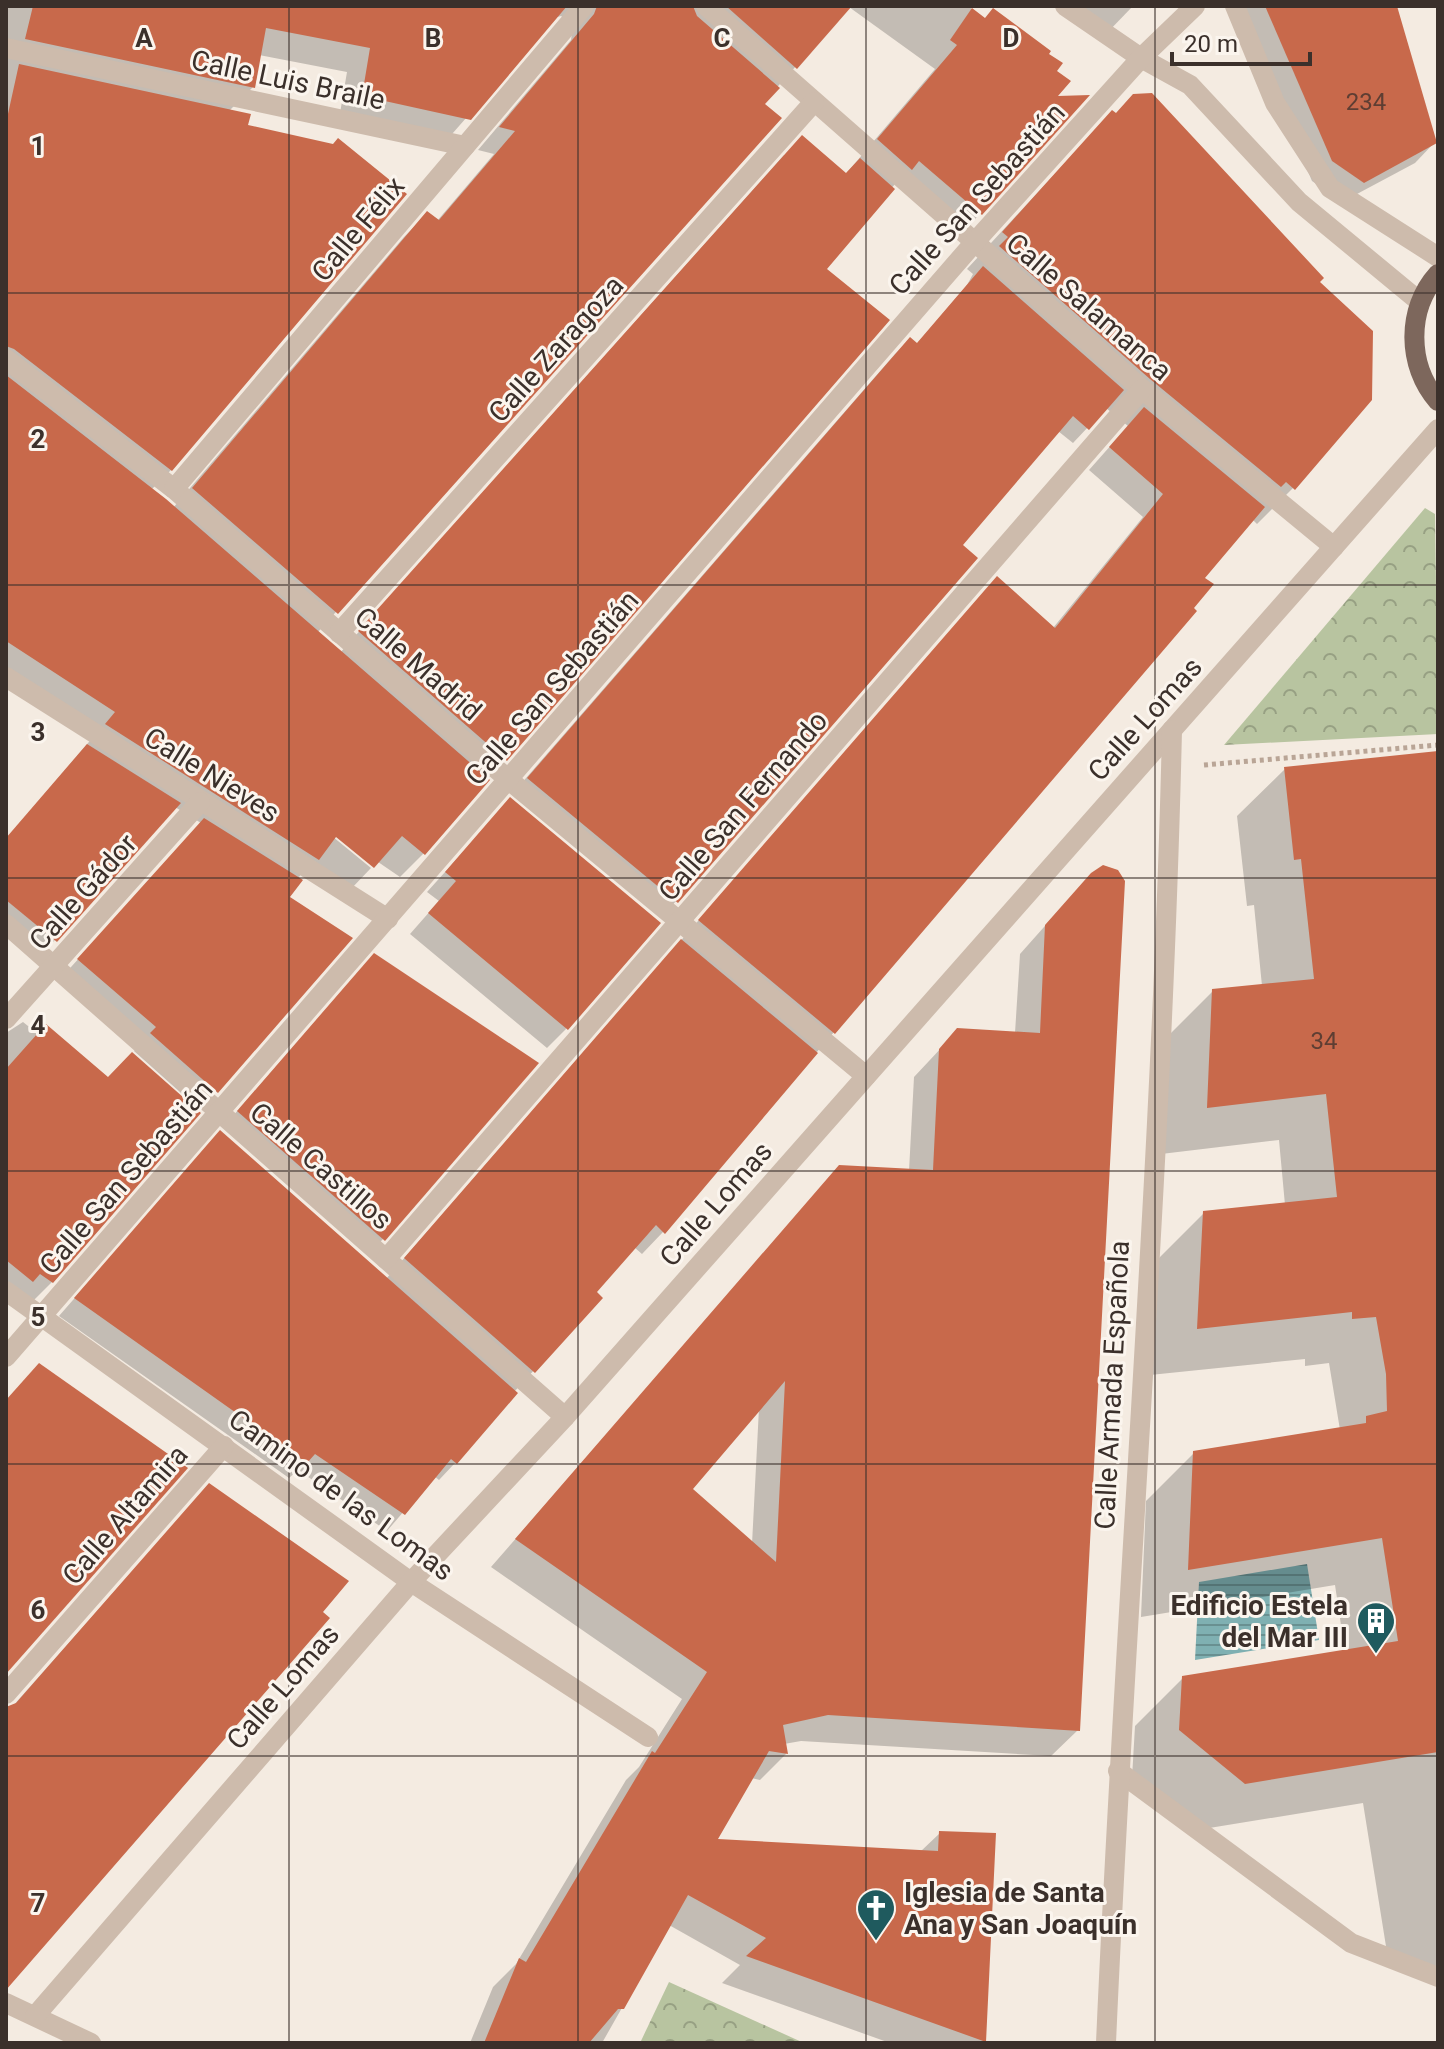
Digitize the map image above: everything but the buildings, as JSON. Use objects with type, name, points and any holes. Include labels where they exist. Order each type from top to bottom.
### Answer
[{"type":"main road","points":[[1438,274],[1420,302],[1413,333],[1417,364],[1438,401]]},
{"type":"street","name":"Calle Félix","points":[[174,489],[584,6]]},
{"type":"street","name":"Calle Salamanca","points":[[706,6],[973,244],[1142,389],[1334,547]]},
{"type":"street","points":[[1065,6],[1141,58],[1190,85],[1299,202],[1420,302]]},
{"type":"street","name":"Calle San Sebastián","points":[[6,1357],[973,244],[1141,58],[1195,6]]},
{"type":"street","points":[[1235,6],[1275,103],[1330,188],[1438,257]]},
{"type":"street","name":"Calle Luis Braile","points":[[6,48],[465,146]]},
{"type":"street","name":"Calle Zaragoza","points":[[339,633],[814,102]]},
{"type":"street","name":"Calle Madrid","points":[[6,359],[174,489],[509,780],[866,1076]]},
{"type":"street","name":"Calle San Fernando","points":[[386,1259],[1142,389]]},
{"type":"street","name":"Calle Lomas","points":[[35,2016],[411,1582],[565,1417],[1438,429]]},
{"type":"street","name":"Calle Nieves","points":[[6,677],[388,919]]},
{"type":"street","name":"Calle Armada Española","points":[[1106,2043],[1118,1771],[1168,899],[1172,730]]},
{"type":"street","name":"Calle Gádor","points":[[6,1019],[200,802]]},
{"type":"street","name":"Calle Castillos","points":[[6,924],[565,1417]]},
{"type":"street","name":"Camino de las Lomas","points":[[6,1291],[411,1582],[648,1737]]},
{"type":"street","name":"Calle Altamira","points":[[6,1694],[224,1446]]},
{"type":"street","points":[[1118,1771],[1351,1943],[1438,1977]]},
{"type":"street","points":[[6,2003],[91,2043]]},
{"type":"path","points":[[1171,768],[1438,745]]},
{"type":"green space","points":[[1425,508],[1435,514],[1438,734],[1224,745]]},
{"type":"green space","points":[[669,1982],[804,2043],[640,2043]]},
{"type":"water","points":[[1307,1564],[1319,1640],[1195,1660],[1199,1582]]},
{"type":"place","name":"Edificio Estela del Mar III","points":[[1376,1655]]},
{"type":"place","name":"Iglesia de Santa Ana y San Joaquín","points":[[876,1942]]}]
